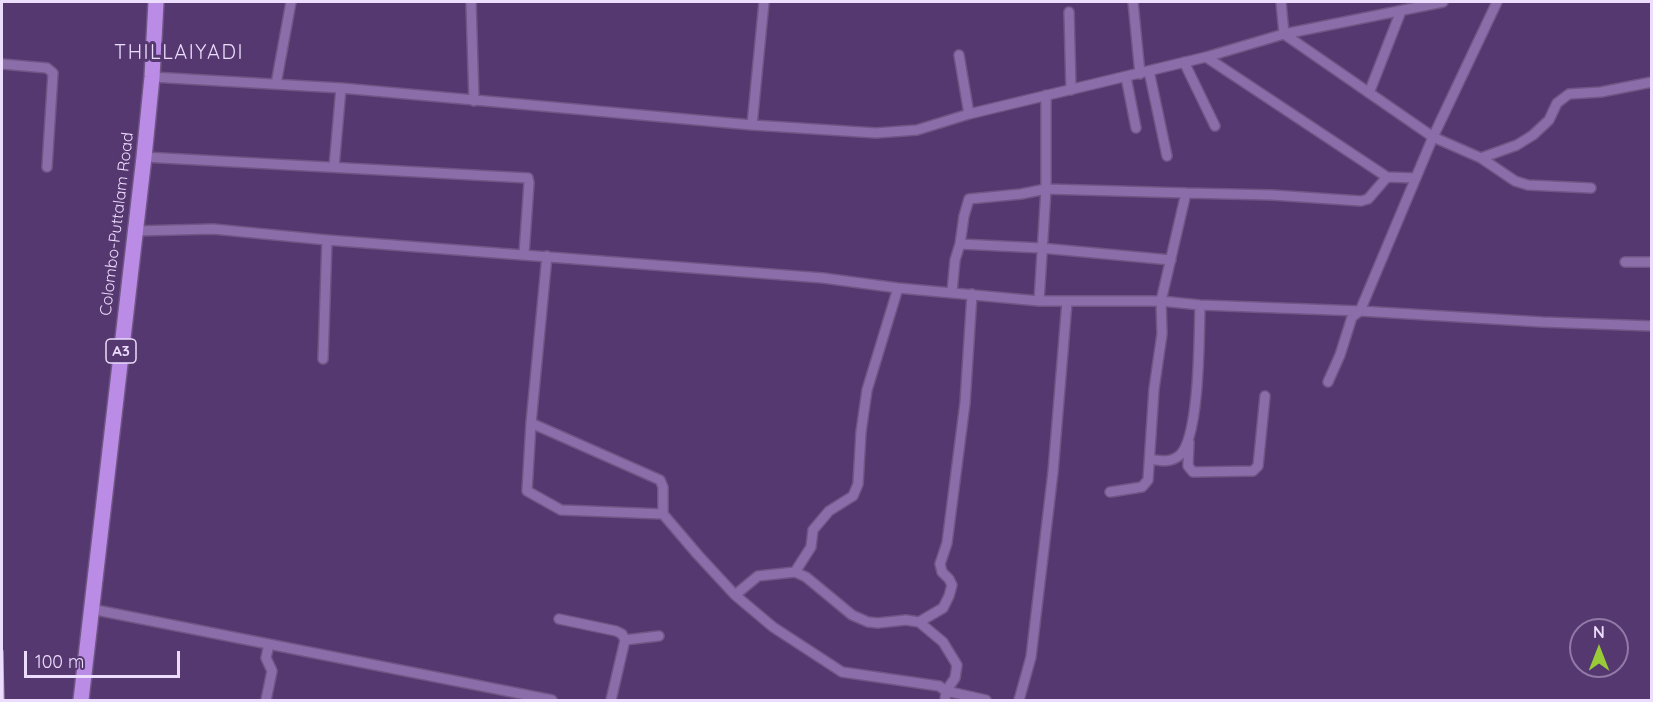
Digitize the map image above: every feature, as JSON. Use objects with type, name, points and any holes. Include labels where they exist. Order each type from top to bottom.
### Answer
[{"type":"highway","name":"Colombo-Puttalam Road","points":[[81,700],[144,157],[152,77],[156,2]]},
{"type":"street","points":[[276,84],[291,2]]},
{"type":"street","points":[[471,2],[474,101]]},
{"type":"street","points":[[752,125],[764,2]]},
{"type":"street","points":[[1133,2],[1145,73],[1167,156]]},
{"type":"street","points":[[1281,2],[1284,34],[1433,137],[1481,158],[1515,180],[1528,185],[1592,188]]},
{"type":"street","points":[[152,77],[341,88],[752,125],[876,133],[917,130],[969,114],[1145,73],[1284,34],[1443,2]]},
{"type":"street","points":[[1328,382],[1340,355],[1352,317],[1360,311],[1433,137],[1497,2]]},
{"type":"street","points":[[1369,93],[1401,11]]},
{"type":"street","points":[[1069,12],[1071,90]]},
{"type":"street","points":[[959,55],[969,114]]},
{"type":"street","points":[[1206,57],[1387,177],[1415,178]]},
{"type":"street","points":[[1184,62],[1215,126]]},
{"type":"street","points":[[2,64],[47,68],[53,73],[47,167]]},
{"type":"street","points":[[1126,77],[1136,128]]},
{"type":"street","points":[[1481,158],[1517,145],[1533,135],[1549,120],[1557,103],[1569,94],[1601,92],[1652,82]]},
{"type":"street","points":[[334,167],[341,88]]},
{"type":"street","points":[[1039,301],[1046,189],[1046,95]]},
{"type":"street","points":[[144,157],[528,178],[524,254]]},
{"type":"street","points":[[952,292],[955,260],[969,199],[1046,189],[1272,195],[1361,201],[1368,199],[1387,177]]},
{"type":"street","points":[[1110,492],[1142,487],[1148,480],[1154,389],[1161,334],[1161,301],[1186,193]]},
{"type":"street","points":[[135,231],[213,229],[327,240],[823,278],[898,288],[1039,301],[1161,301],[1200,305],[1652,326]]},
{"type":"street","points":[[323,359],[327,240]]},
{"type":"street","points":[[960,244],[1041,248],[1171,260]]},
{"type":"street","points":[[547,256],[527,491],[561,510],[663,514]]},
{"type":"street","points":[[1625,262],[1652,262]]},
{"type":"street","points":[[795,572],[811,547],[813,530],[829,511],[853,496],[858,484],[861,432],[867,390],[898,288]]},
{"type":"street","points":[[919,622],[942,608],[952,585],[942,572],[940,564],[947,543],[965,403],[972,294]]},
{"type":"street","points":[[1019,700],[1031,657],[1050,495],[1067,302]]},
{"type":"street","points":[[1200,305],[1198,379],[1188,466],[1193,472],[1253,471],[1258,466],[1265,396]]},
{"type":"street","points":[[531,423],[660,480],[663,487],[663,514],[698,555],[735,594],[773,627],[842,672],[939,686],[946,696],[986,700]]},
{"type":"street","points":[[1150,459],[1172,461],[1182,453],[1190,437]]},
{"type":"street","points":[[735,594],[758,576],[795,572],[806,577],[852,615],[867,622],[906,620],[919,622],[943,642],[957,665],[955,678],[946,696]]},
{"type":"street","points":[[92,609],[552,700]]},
{"type":"street","points":[[559,619],[622,634],[625,640],[611,700]]},
{"type":"street","points":[[625,640],[659,636]]},
{"type":"street","points":[[266,700],[272,671],[266,658],[269,644]]},
{"type":"railway","points":[[2,651],[3,700]]},
{"type":"district","name":"THILLAIYADI","points":[[179,53]]}]
